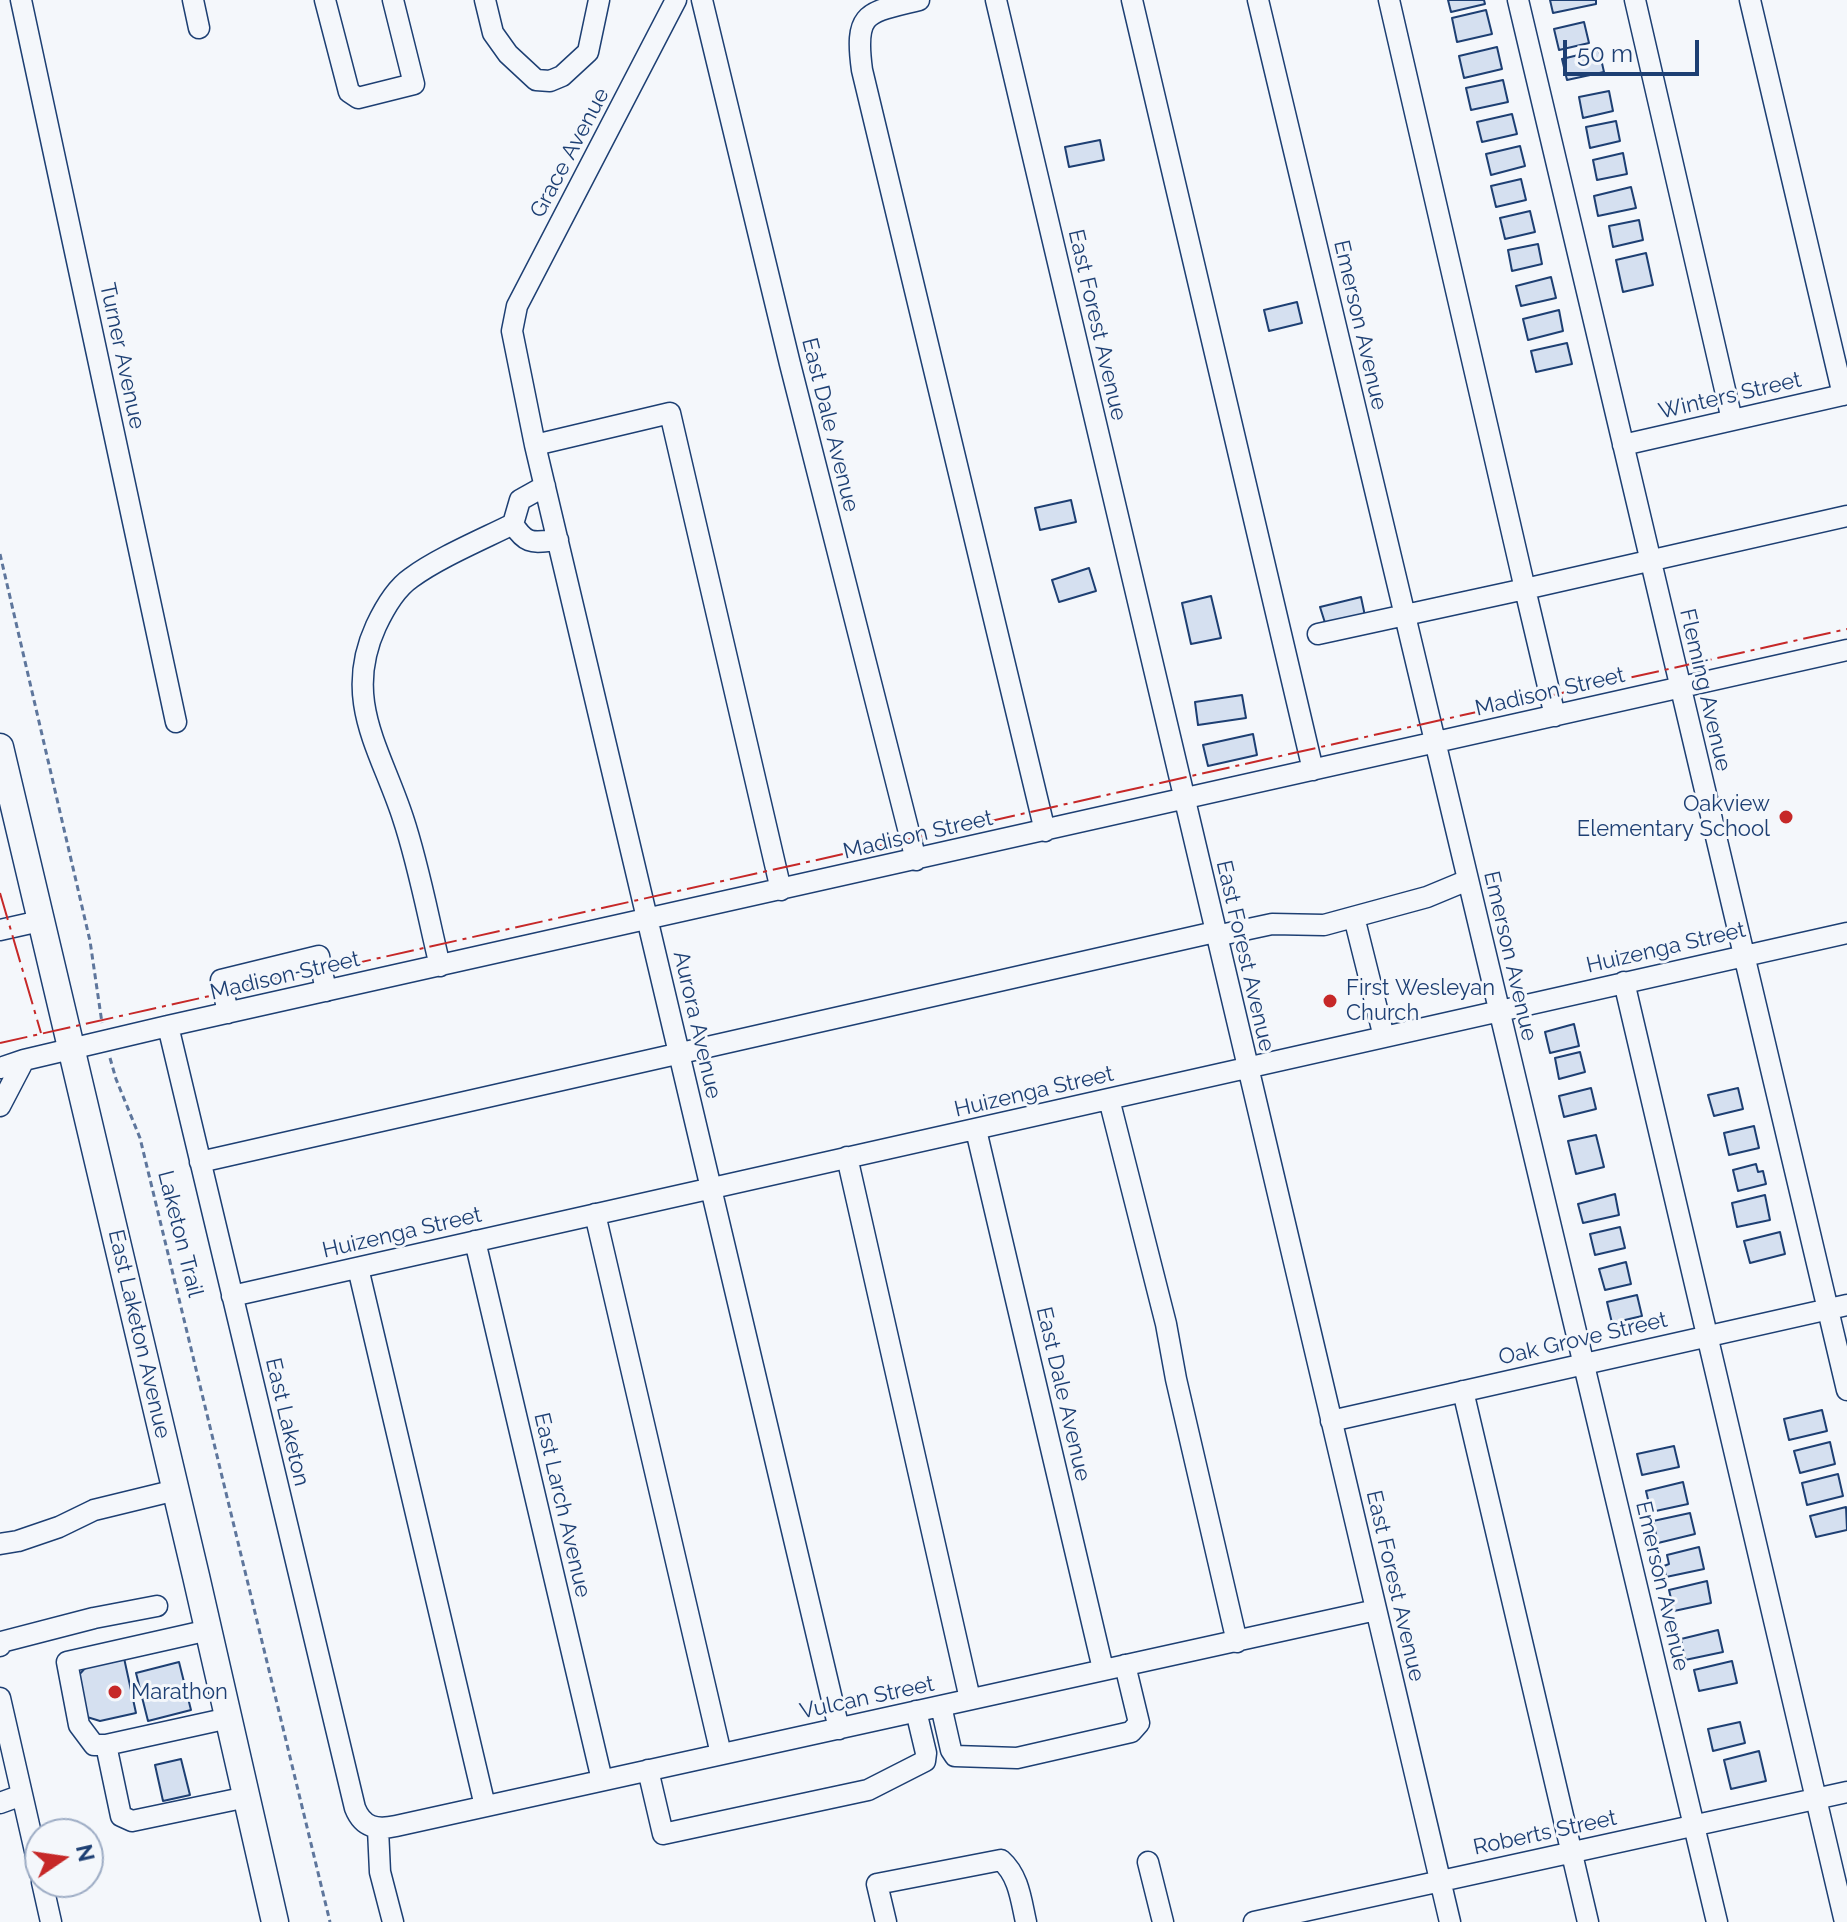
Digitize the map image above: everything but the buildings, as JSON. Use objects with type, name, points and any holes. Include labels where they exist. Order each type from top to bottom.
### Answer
[{"type":"main road","name":"East Laketon Avenue","points":[[0,747],[4,782],[72,1049],[275,1922]]},
{"type":"street","name":"Turner Avenue","points":[[21,0],[176,722]]},
{"type":"street","points":[[193,0],[199,28]]},
{"type":"street","points":[[325,0],[349,92],[358,98],[414,84],[393,0]]},
{"type":"street","points":[[485,0],[493,33],[508,54],[536,80],[550,81],[562,76],[588,52],[599,0]]},
{"type":"street","name":"Grace Avenue","points":[[512,331],[517,306],[676,0]]},
{"type":"street","name":"East Dale Avenue","points":[[702,0],[786,349],[916,860]]},
{"type":"street","points":[[919,0],[881,10],[863,23],[858,41],[862,70],[1045,831]]},
{"type":"street","name":"East Forest Avenue","points":[[996,0],[1450,1922]]},
{"type":"street","points":[[1132,0],[1313,770]]},
{"type":"street","name":"Emerson Avenue","points":[[1258,0],[1717,1922]]},
{"type":"street","points":[[1389,0],[1555,716]]},
{"type":"street","name":"Fleming Avenue","points":[[1518,0],[1744,955],[1837,1307],[1847,1390]]},
{"type":"street","points":[[1635,0],[1732,420]]},
{"type":"street","points":[[1750,0],[1845,394]]},
{"type":"street","name":"Aurora Avenue","points":[[512,331],[535,445],[839,1729]]},
{"type":"street","name":"Winters Street","points":[[1623,445],[1845,394]]},
{"type":"street","points":[[535,445],[670,413],[781,890]]},
{"type":"street","points":[[440,966],[403,817],[367,725],[361,675],[371,637],[386,604],[410,578],[513,524],[520,500],[545,486]]},
{"type":"street","points":[[1318,634],[1847,516]]},
{"type":"street","points":[[513,524],[522,538],[532,543],[558,540]]},
{"type":"street","name":"Madison Street","points":[[0,1068],[168,1026],[1847,650]]},
{"type":"street","points":[[200,1162],[1216,934],[1272,924],[1324,925],[1427,897],[1468,880]]},
{"type":"street","points":[[1354,917],[1384,1037]]},
{"type":"street","points":[[0,930],[40,921]]},
{"type":"street","name":"Huizenga Street","points":[[232,1296],[1847,933]]},
{"type":"street","points":[[228,1013],[221,980],[319,956],[326,991]]},
{"type":"street","points":[[1624,982],[1845,1922]]},
{"type":"street","name":"East Laketon","points":[[168,1026],[355,1808],[373,1827]]},
{"type":"street","points":[[0,1106],[24,1060]]},
{"type":"street","points":[[1109,1099],[1166,1324],[1237,1642]]},
{"type":"street","name":"East Dale Avenue","points":[[976,1130],[1103,1669]]},
{"type":"street","points":[[847,1157],[970,1699]]},
{"type":"street","points":[[595,1214],[721,1754]]},
{"type":"street","name":"East Larch Avenue","points":[[475,1241],[602,1780]]},
{"type":"street","points":[[358,1268],[485,1806]]},
{"type":"street","name":"Oak Grove Street","points":[[1331,1421],[1837,1307]]},
{"type":"street","points":[[1463,1391],[1588,1922]]},
{"type":"street","points":[[0,1544],[59,1527],[94,1510],[176,1490]]},
{"type":"street","points":[[0,1646],[1,1642],[78,1622],[157,1606]]},
{"type":"street","name":"Vulcan Street","points":[[373,1827],[485,1806],[1376,1610]]},
{"type":"street","points":[[209,1630],[67,1662],[79,1725],[94,1745],[106,1745],[229,1718]]},
{"type":"street","points":[[941,1706],[955,1756],[1017,1758],[1136,1729],[1139,1723],[1125,1665]]},
{"type":"street","points":[[0,1698],[27,1818]]},
{"type":"street","points":[[648,1770],[663,1834],[868,1790],[925,1761],[926,1753],[916,1711]]},
{"type":"street","points":[[106,1745],[121,1816],[132,1821],[247,1797]]},
{"type":"street","name":"Roberts Street","points":[[1254,1922],[1308,1916],[1440,1881],[1847,1792]]},
{"type":"street","points":[[0,1803],[22,1795]]},
{"type":"street","points":[[373,1827],[380,1872],[393,1922]]},
{"type":"street","points":[[886,1922],[877,1884],[1001,1860],[1009,1867],[1017,1885],[1026,1922]]},
{"type":"street","points":[[1148,1862],[1163,1922]]},
{"type":"street","points":[[46,1898],[51,1922]]},
{"type":"path","name":"Laketon Trail","points":[[0,554],[90,941],[106,1041],[116,1079],[140,1138],[330,1922]]},
{"type":"power","points":[[0,1043],[1847,629]]},
{"type":"power","points":[[0,893],[41,1033]]},
{"type":"place","name":"Oakview Elementary School","points":[[1786,817]]},
{"type":"place","name":"First Wesleyan Church","points":[[1330,1001]]},
{"type":"place","name":"Marathon","points":[[115,1692]]}]
